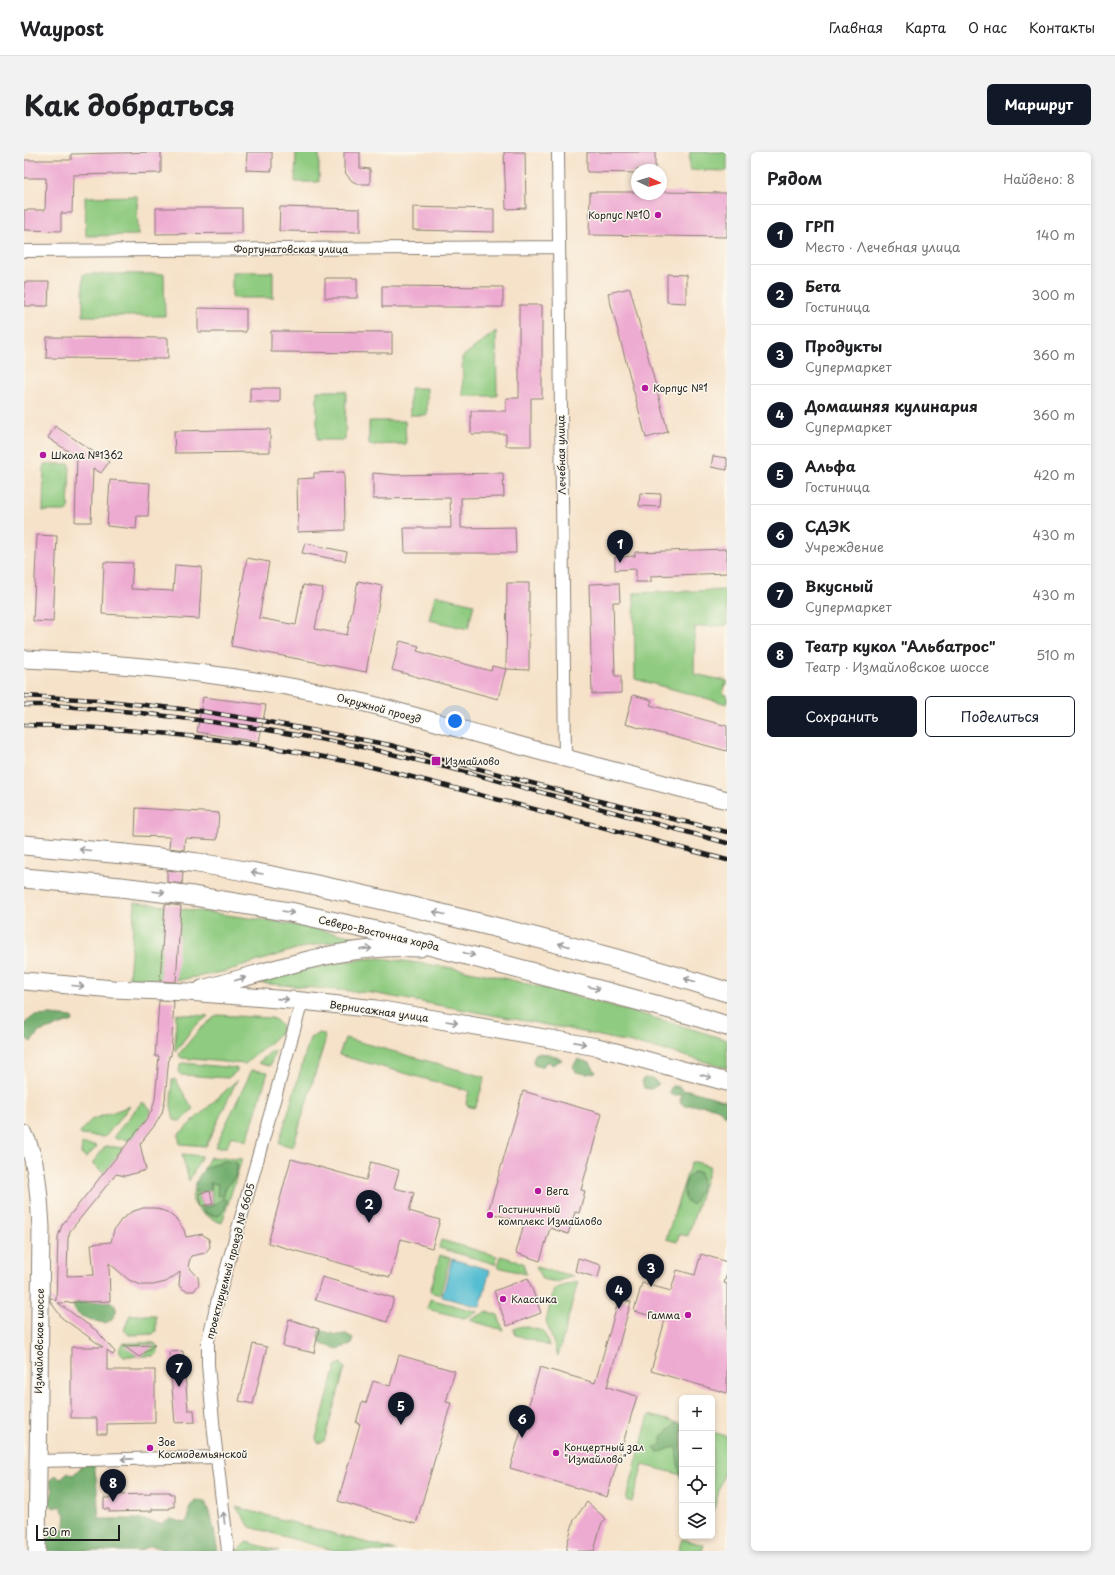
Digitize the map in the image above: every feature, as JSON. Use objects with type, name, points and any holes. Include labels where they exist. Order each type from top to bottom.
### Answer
[{"type":"main road","points":[[24,845],[196,862],[293,880],[494,926],[727,992]]},
{"type":"main road","name":"Северо-Восточная хорда","points":[[24,878],[121,887],[193,896],[290,912],[450,949],[690,1014],[727,1026]]},
{"type":"street","name":"Лечебная улица","points":[[558,152],[564,758]]},
{"type":"street","name":"Фортунатовская улица","points":[[24,251],[559,247]]},
{"type":"street","name":"Окружной проезд","points":[[24,659],[170,669],[275,684],[366,703],[564,758],[727,800]]},
{"type":"street","points":[[188,992],[299,961],[334,953],[370,948],[401,947],[450,949]]},
{"type":"street","name":"Вернисажная улица","points":[[29,984],[188,992],[302,1000],[376,1009],[565,1040],[628,1054],[727,1082]]},
{"type":"street","name":"проектируемый проезд № 6605","points":[[228,1551],[208,1364],[208,1341],[217,1303],[302,1000]]},
{"type":"street","name":"Измайловское шоссе","points":[[24,1134],[36,1171],[40,1215],[37,1551]]},
{"type":"street","points":[[38,1461],[217,1457]]},
{"type":"green space","points":[[296,152],[319,152],[319,182],[295,182]]},
{"type":"green space","points":[[690,152],[727,152],[727,171],[689,170]]},
{"type":"green space","points":[[137,196],[138,235],[86,236],[85,197]]},
{"type":"green space","points":[[232,272],[273,272],[273,298],[232,298]]},
{"type":"green space","points":[[83,274],[164,274],[165,316],[83,316]]},
{"type":"green space","points":[[496,331],[497,396],[463,396],[462,357]]},
{"type":"green space","points":[[410,388],[427,388],[427,415],[410,415]]},
{"type":"green space","points":[[317,391],[346,391],[345,440],[317,440]]},
{"type":"green space","points":[[369,421],[405,421],[406,444],[369,445]]},
{"type":"green space","points":[[44,464],[70,464],[68,511],[43,511]]},
{"type":"green space","points":[[727,590],[727,625],[695,627],[694,674],[727,681],[727,685],[724,685],[723,694],[727,695],[727,704],[635,679],[634,593]]},
{"type":"green space","points":[[435,595],[474,604],[468,629],[429,620]]},
{"type":"green space","points":[[135,902],[277,922],[356,937],[296,949],[227,971],[180,980],[129,978]]},
{"type":"green space","points":[[379,958],[454,968],[499,977],[613,1006],[727,1040],[727,1068],[667,1051],[569,1029],[372,993],[259,983],[303,970],[348,961]]},
{"type":"green space","points":[[176,1014],[208,1016],[193,1028],[175,1052]]},
{"type":"green space","points":[[51,1015],[72,1017],[73,1021],[39,1032],[31,1042],[24,1037],[25,1023],[34,1016]]},
{"type":"green space","points":[[217,1015],[272,1018],[282,1026],[280,1034],[245,1064],[180,1057],[179,1054],[198,1031]]},
{"type":"green space","points":[[319,1033],[324,1034],[325,1041],[293,1147],[279,1143],[310,1038]]},
{"type":"green space","points":[[345,1038],[485,1077],[476,1106],[474,1108],[467,1106],[466,1103],[469,1091],[339,1055]]},
{"type":"green space","points":[[273,1050],[275,1051],[270,1066],[258,1063]]},
{"type":"green space","points":[[536,1053],[550,1054],[562,1060],[552,1065],[548,1061],[542,1067],[534,1065],[533,1059]]},
{"type":"green space","points":[[578,1059],[590,1063],[596,1072],[587,1074],[576,1072],[573,1066]]},
{"type":"green space","points":[[182,1063],[237,1068],[237,1071],[228,1078],[181,1075],[179,1073],[180,1065]]},
{"type":"green space","points":[[252,1070],[268,1072],[247,1141],[231,1136],[227,1147],[215,1147]]},
{"type":"green space","points":[[644,1078],[653,1079],[659,1084],[651,1089],[644,1088],[642,1080]]},
{"type":"green space","points":[[175,1079],[193,1109],[180,1121],[174,1120],[171,1105],[172,1080]]},
{"type":"green space","points":[[237,1080],[206,1146],[180,1144],[178,1135]]},
{"type":"green space","points":[[672,1086],[679,1087],[684,1091],[688,1090],[727,1101],[727,1116],[717,1108],[713,1107],[698,1105],[685,1106],[680,1102],[681,1094],[672,1096],[669,1092]]},
{"type":"green space","points":[[141,1103],[144,1103],[152,1110],[147,1119],[130,1140],[116,1139],[114,1136]]},
{"type":"green space","points":[[130,1106],[105,1137],[81,1135],[80,1133],[91,1120]]},
{"type":"green space","points":[[82,1144],[94,1145],[97,1147],[86,1158],[81,1154]]},
{"type":"green space","points":[[106,1146],[124,1148],[104,1173],[93,1165],[93,1162]]},
{"type":"green space","points":[[182,1154],[202,1156],[189,1181]]},
{"type":"green space","points":[[210,1157],[242,1159],[222,1223],[200,1211],[193,1202],[192,1197],[194,1191],[199,1193],[202,1206],[213,1204],[210,1183],[218,1184],[224,1196],[226,1189],[235,1175],[237,1163],[214,1164],[203,1170]],"holes":[[[223,1198],[219,1216],[211,1215],[201,1208],[213,1205]]]},
{"type":"green space","points":[[225,1161],[237,1163],[237,1167],[235,1175],[226,1189],[224,1196],[217,1196],[218,1184],[210,1183],[210,1191],[199,1193],[194,1191],[198,1178],[204,1170]]},
{"type":"green space","points":[[691,1162],[710,1166],[688,1236],[679,1234],[677,1242],[666,1239]]},
{"type":"green space","points":[[693,1172],[700,1172],[702,1182],[699,1193],[692,1205],[686,1201],[684,1189],[686,1182]]},
{"type":"green space","points":[[223,1198],[227,1200],[224,1210],[219,1216],[204,1212],[200,1208],[213,1205]]},
{"type":"green space","points":[[441,1240],[497,1256],[495,1264],[439,1248]]},
{"type":"green space","points":[[440,1255],[450,1258],[440,1295],[430,1292]]},
{"type":"green space","points":[[501,1256],[523,1263],[526,1274],[498,1267]]},
{"type":"green space","points":[[536,1267],[573,1276],[557,1282],[542,1279]]},
{"type":"green space","points":[[578,1281],[558,1356],[546,1321],[554,1289]]},
{"type":"green space","points":[[430,1299],[478,1312],[464,1318],[427,1309]]},
{"type":"green space","points":[[110,1301],[115,1305],[116,1311],[112,1319],[105,1323],[95,1321],[78,1314],[73,1305],[77,1302]]},
{"type":"green space","points":[[487,1312],[498,1315],[503,1330],[469,1320]]},
{"type":"green space","points":[[130,1315],[156,1315],[156,1331],[153,1334],[129,1335],[124,1330]]},
{"type":"green space","points":[[522,1326],[544,1331],[549,1346],[516,1335],[513,1329]]},
{"type":"green space","points":[[319,1330],[337,1335],[346,1334],[353,1338],[351,1345],[338,1349],[321,1344],[318,1337]]},
{"type":"green space","points":[[124,1343],[154,1343],[158,1348],[158,1351],[154,1356],[124,1356],[120,1350]]},
{"type":"green space","points":[[341,1363],[345,1368],[324,1441],[318,1443],[316,1438],[336,1366]]},
{"type":"green space","points":[[649,1415],[679,1423],[679,1474],[643,1465],[632,1502],[626,1500]]},
{"type":"green space","points":[[677,1422],[679,1423],[679,1468],[676,1447],[657,1452],[654,1448],[662,1444],[662,1437]]},
{"type":"green space","points":[[715,1433],[727,1436],[727,1462],[715,1505]]},
{"type":"green space","points":[[85,1463],[94,1466],[97,1485],[99,1519],[139,1519],[161,1524],[171,1519],[185,1523],[189,1517],[189,1508],[195,1500],[205,1501],[212,1521],[218,1551],[161,1551],[161,1548],[151,1546],[138,1551],[44,1551],[46,1540],[50,1534],[59,1527],[64,1530],[66,1517],[60,1506],[54,1508],[49,1504],[53,1490],[50,1481],[56,1475],[60,1479],[68,1472],[73,1475]]},
{"type":"green space","points":[[236,1507],[397,1551],[336,1551],[250,1527]]},
{"type":"green space","points":[[682,1539],[704,1545],[702,1551],[678,1551]]},
{"type":"green space","points":[[246,1542],[280,1551],[234,1551],[240,1549]]},
{"type":"water","points":[[452,1259],[490,1270],[480,1307],[442,1297]]},
{"type":"building","points":[[161,152],[161,173],[73,175],[72,213],[61,213],[61,231],[24,230],[24,210],[45,210],[46,178],[24,178],[24,160],[71,160],[71,154]]},
{"type":"building","points":[[247,152],[272,152],[272,171],[246,170]]},
{"type":"building","points":[[344,152],[360,152],[360,168],[370,169],[370,184],[358,184],[352,181],[346,174],[344,167]]},
{"type":"building","points":[[504,152],[525,152],[526,208],[506,209]]},
{"type":"building","points":[[587,152],[655,152],[655,164],[631,164],[631,173],[587,172]]},
{"type":"building","name":"Корпус №10","points":[[590,192],[631,192],[631,200],[667,200],[667,192],[727,193],[727,237],[589,235]]},
{"type":"building","points":[[280,207],[360,209],[360,232],[279,231]]},
{"type":"building","points":[[413,207],[494,209],[494,232],[413,230]]},
{"type":"building","points":[[156,208],[242,208],[242,233],[156,234]]},
{"type":"building","points":[[667,274],[686,275],[686,303],[667,302]]},
{"type":"building","points":[[325,278],[357,278],[357,298],[325,298]]},
{"type":"building","points":[[24,282],[49,282],[48,306],[24,306]]},
{"type":"building","points":[[382,286],[503,287],[503,307],[382,307]]},
{"type":"building","name":"Корпус №1","points":[[630,288],[668,432],[646,438],[608,293]]},
{"type":"building","points":[[519,305],[542,305],[542,398],[531,398],[531,446],[506,446],[506,434],[471,434],[471,411],[506,411],[506,398],[519,398]]},
{"type":"building","points":[[198,308],[246,309],[246,332],[198,332]]},
{"type":"building","points":[[271,331],[392,332],[392,353],[271,352]]},
{"type":"building","points":[[47,337],[168,338],[168,359],[46,358]]},
{"type":"building","points":[[250,388],[280,388],[280,402],[250,402]]},
{"type":"building","points":[[55,426],[109,462],[101,473],[93,468],[91,522],[75,522],[77,457],[48,438]]},
{"type":"building","points":[[270,429],[270,452],[175,453],[174,431]]},
{"type":"building","points":[[713,456],[727,458],[727,470],[711,467]]},
{"type":"building","points":[[344,472],[345,530],[298,532],[297,479],[314,478],[314,473]]},
{"type":"building","points":[[373,473],[395,475],[503,473],[504,497],[461,498],[461,528],[515,527],[516,553],[405,553],[404,528],[451,528],[450,498],[373,499]]},
{"type":"building","points":[[110,480],[150,483],[148,516],[137,516],[136,529],[107,526]]},
{"type":"building","points":[[640,493],[661,494],[660,507],[639,506]]},
{"type":"building","points":[[37,535],[57,536],[53,622],[33,621]]},
{"type":"building","points":[[305,543],[347,552],[345,561],[302,553]]},
{"type":"building","points":[[727,549],[727,573],[651,576],[651,582],[636,582],[636,569],[615,570],[615,557],[635,556],[635,552]]},
{"type":"building","points":[[247,558],[269,562],[259,618],[296,625],[303,585],[323,588],[315,629],[347,635],[358,581],[382,586],[366,672],[231,646]]},
{"type":"building","points":[[104,562],[133,563],[131,589],[173,591],[175,565],[202,567],[199,619],[102,614]]},
{"type":"building","points":[[507,583],[529,583],[529,670],[506,669]]},
{"type":"building","points":[[619,583],[620,602],[613,602],[615,676],[621,676],[621,693],[592,694],[589,584]]},
{"type":"building","points":[[400,641],[419,646],[417,651],[491,671],[492,666],[506,669],[498,699],[392,670]]},
{"type":"building","points":[[633,695],[652,700],[650,705],[727,726],[727,751],[625,724]]},
{"type":"building","points":[[203,697],[266,705],[259,742],[197,732]]},
{"type":"building","points":[[136,808],[219,813],[217,840],[185,838],[184,850],[169,848],[170,837],[135,836]]},
{"type":"building","points":[[167,870],[183,872],[182,884],[167,882]]},
{"type":"building","points":[[165,904],[181,906],[176,982],[160,981]]},
{"type":"building","points":[[159,1001],[174,1001],[171,1056],[169,1056],[165,1100],[162,1113],[155,1125],[140,1144],[146,1170],[125,1176],[116,1174],[70,1231],[68,1238],[67,1276],[94,1275],[91,1244],[111,1242],[114,1230],[121,1220],[131,1212],[143,1208],[155,1208],[167,1212],[177,1220],[184,1230],[186,1237],[202,1234],[209,1239],[210,1247],[205,1253],[191,1256],[188,1266],[198,1277],[199,1284],[194,1291],[186,1291],[179,1286],[180,1272],[166,1282],[153,1285],[141,1285],[129,1280],[109,1263],[110,1301],[58,1303],[97,1331],[115,1352],[113,1355],[107,1350],[107,1370],[155,1370],[155,1423],[107,1424],[107,1434],[97,1434],[97,1418],[71,1418],[71,1347],[103,1347],[62,1318],[50,1301],[50,1297],[56,1301],[58,1237],[62,1225],[147,1119],[152,1110],[155,1099],[159,1056],[155,1056]]},
{"type":"building","points":[[523,1091],[602,1114],[581,1190],[585,1191],[579,1213],[575,1212],[568,1234],[550,1228],[540,1261],[516,1253],[524,1223],[488,1212]]},
{"type":"building","points":[[291,1159],[366,1180],[371,1162],[399,1170],[394,1188],[414,1193],[409,1211],[440,1220],[432,1248],[401,1239],[390,1277],[268,1243]]},
{"type":"building","points":[[210,1191],[213,1204],[202,1206],[199,1193]]},
{"type":"building","points":[[701,1254],[727,1262],[727,1274],[724,1283],[727,1284],[727,1393],[651,1371],[665,1320],[634,1311],[642,1283],[671,1291],[677,1270],[695,1275]]},
{"type":"building","points":[[578,1258],[601,1265],[598,1278],[575,1271]]},
{"type":"building","points":[[322,1277],[394,1298],[387,1322],[315,1300]]},
{"type":"building","points":[[528,1278],[541,1313],[507,1326],[494,1291]]},
{"type":"building","points":[[619,1299],[631,1302],[607,1387],[637,1396],[607,1497],[510,1468],[540,1367],[595,1383]]},
{"type":"building","points":[[289,1319],[319,1329],[314,1353],[283,1346]]},
{"type":"building","points":[[253,1344],[267,1347],[253,1404],[239,1401]]},
{"type":"building","points":[[155,1345],[139,1357],[124,1346]]},
{"type":"building","points":[[183,1351],[188,1410],[194,1410],[195,1422],[175,1423],[169,1352]]},
{"type":"building","points":[[399,1355],[455,1371],[446,1402],[451,1403],[416,1524],[338,1501],[360,1424],[356,1423],[362,1402],[366,1403],[373,1381],[390,1386]]},
{"type":"building","points":[[150,1492],[170,1492],[170,1494],[174,1494],[174,1507],[170,1507],[170,1509],[152,1509],[152,1511],[109,1512],[109,1509],[104,1509],[104,1498],[110,1498],[110,1495],[150,1494]]},
{"type":"building","points":[[587,1502],[606,1519],[601,1525],[594,1551],[567,1551],[567,1544],[574,1520]]},
{"type":"railway","points":[[24,696],[98,700],[200,711],[263,721],[390,745],[595,800],[727,832]]},
{"type":"railway","points":[[24,705],[52,705],[133,712],[262,729],[354,745],[470,773],[727,843]]},
{"type":"railway","points":[[24,725],[65,726],[188,736],[310,754],[410,777],[727,860]]},
{"type":"place","name":"Корпус №10","points":[[658,215]]},
{"type":"place","name":"Корпус №1","points":[[645,388]]},
{"type":"place","name":"Школа №1362","points":[[43,455]]},
{"type":"place","name":"ГРП","points":[[620,563]]},
{"type":"place","name":"Измайлово","points":[[436,761]]},
{"type":"place","name":"Вега","points":[[538,1191]]},
{"type":"place","name":"Гостиничный комплекс Измайлово","points":[[490,1215]]},
{"type":"place","name":"Бета","points":[[369,1223]]},
{"type":"place","name":"Продукты","points":[[651,1287]]},
{"type":"place","name":"Классика","points":[[503,1299]]},
{"type":"place","name":"Домашняя кулинария","points":[[619,1309]]},
{"type":"place","name":"Гамма","points":[[688,1315]]},
{"type":"place","name":"Вкусный","points":[[179,1387]]},
{"type":"place","name":"Альфа","points":[[401,1425]]},
{"type":"place","name":"СДЭК","points":[[522,1438]]},
{"type":"place","name":"Зое Космодемьянской","points":[[150,1448]]},
{"type":"place","name":"Концертный зал \"Измайлово\"","points":[[556,1453]]},
{"type":"place","name":"Театр кукол \"Альбатрос\"","points":[[113,1502]]}]
